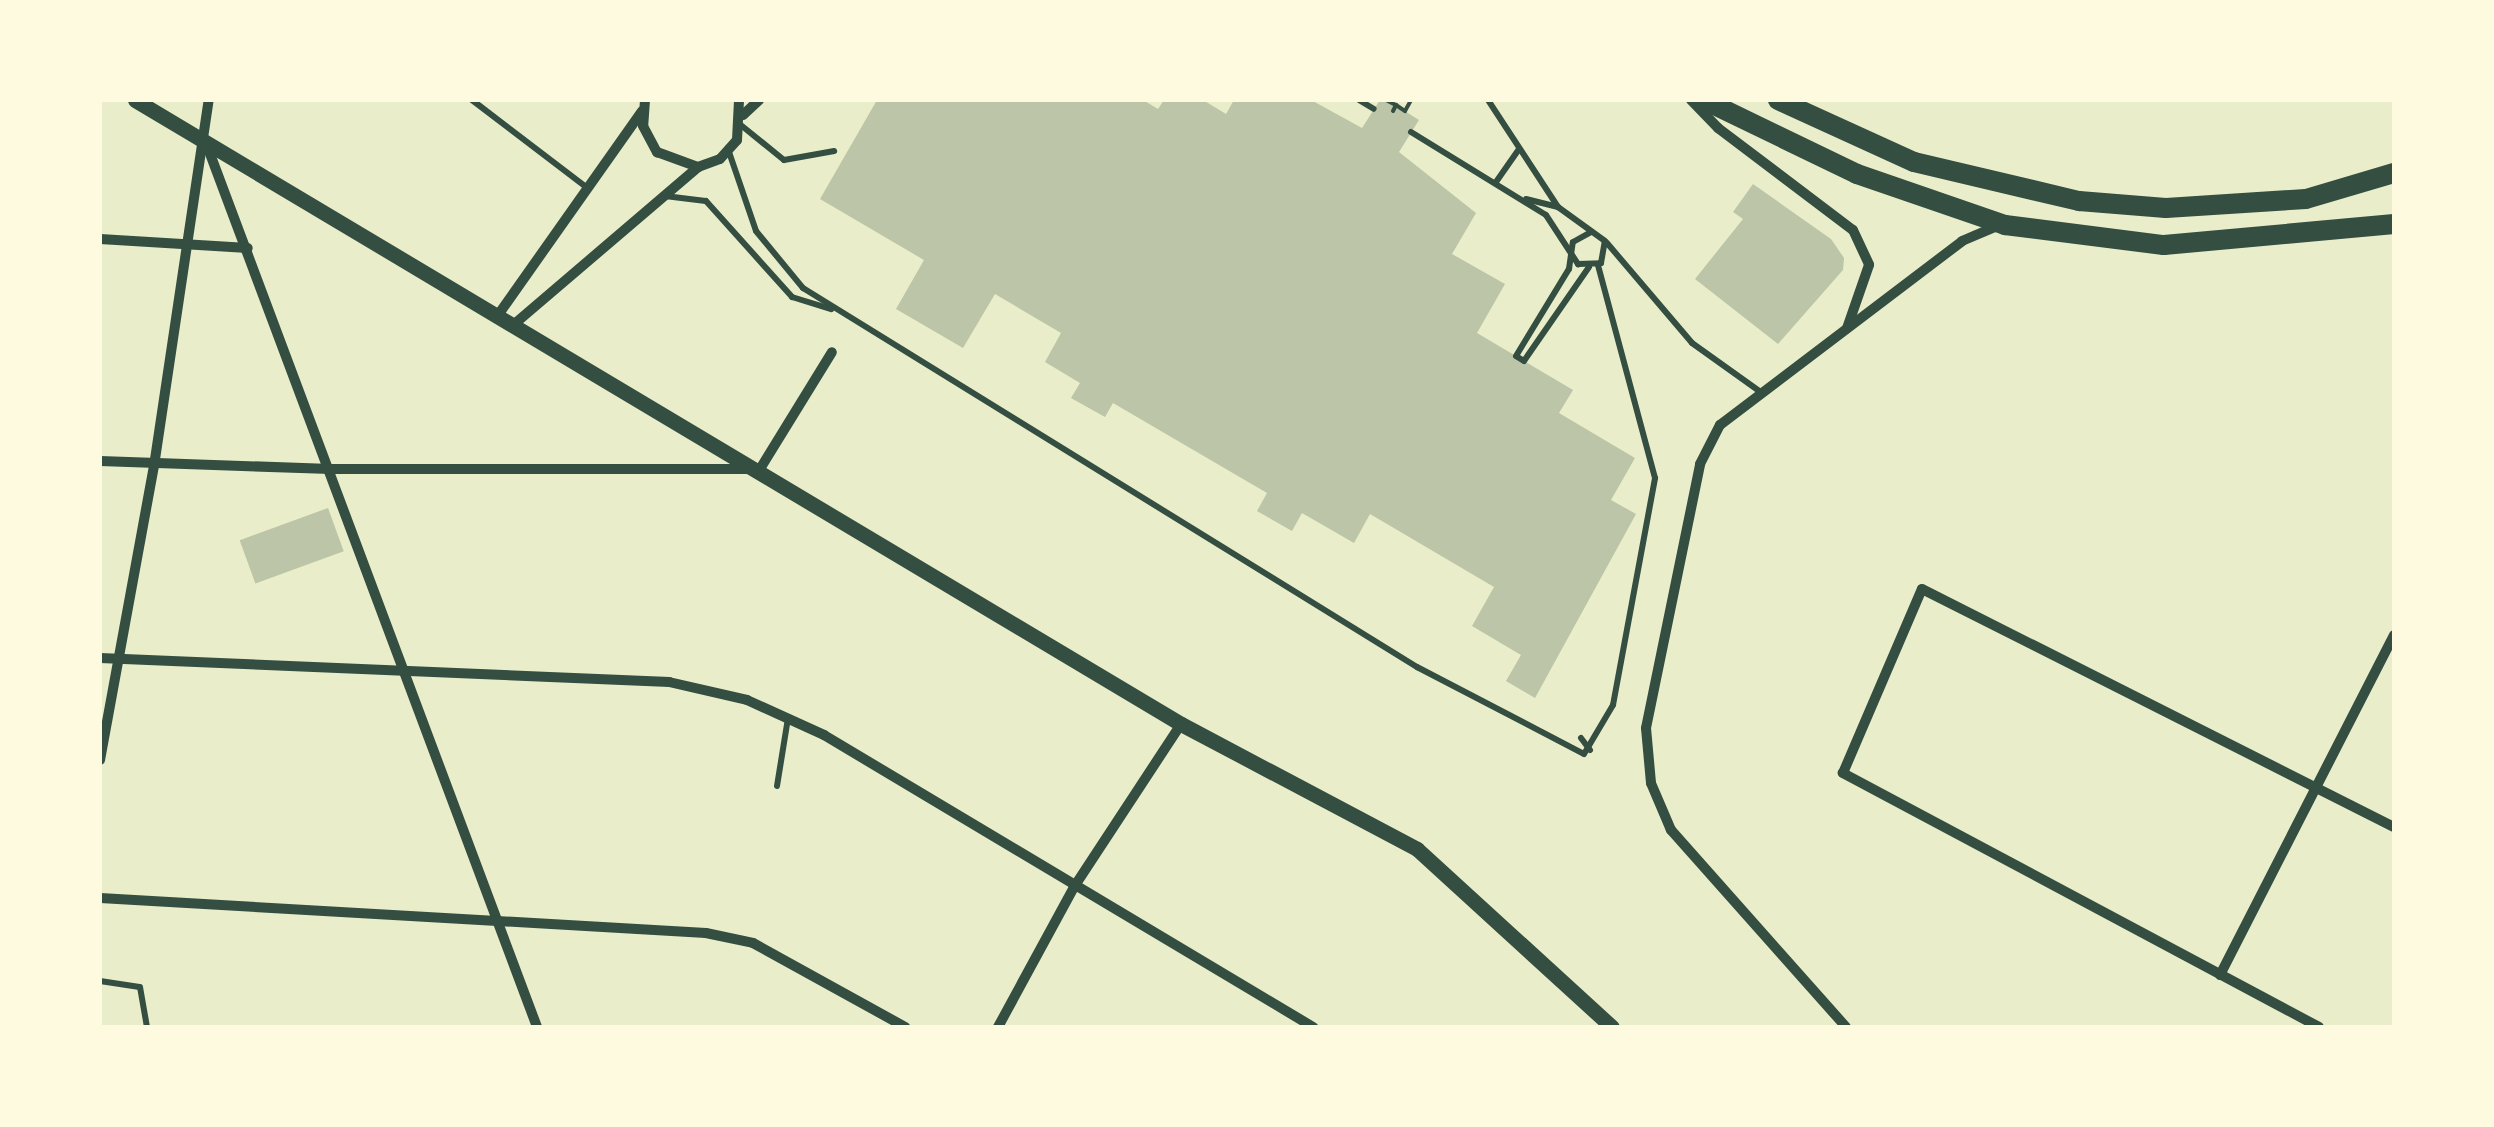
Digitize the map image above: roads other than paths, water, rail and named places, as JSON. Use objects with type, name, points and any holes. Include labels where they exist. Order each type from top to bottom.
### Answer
[{"type":"highway","points":[[1704,100],[1857,174],[2005,226],[2164,245],[2394,224]]},
{"type":"highway","points":[[1778,100],[1914,162],[2079,201],[2166,208],[2306,199],[2394,173]]},
{"type":"street","points":[[135,100],[203,136],[496,318],[760,470],[1182,724],[1417,849],[1612,1027]]},
{"type":"street","points":[[100,760],[154,466],[184,244],[209,100]]},
{"type":"street","points":[[740,100],[743,120]]},
{"type":"street","points":[[512,327],[698,167],[729,152],[743,120],[759,100]]},
{"type":"street","points":[[1691,100],[1718,128],[1833,210],[1864,247],[1866,288],[1844,334]]},
{"type":"street","points":[[496,318],[584,186],[644,106]]},
{"type":"street","points":[[644,106],[657,152],[698,167]]},
{"type":"street","points":[[203,136],[332,470],[494,920],[537,1027]]},
{"type":"street","points":[[1846,1027],[1685,850],[1656,799],[1647,768],[1646,728],[1700,464],[1720,425],[1962,242],[2005,226]]},
{"type":"street","points":[[100,239],[248,248]]},
{"type":"street","points":[[760,470],[832,352]]},
{"type":"street","points":[[100,461],[332,470],[760,470]]},
{"type":"street","points":[[2319,1027],[1843,773],[1922,589],[2394,827]]},
{"type":"street","points":[[2220,975],[2394,635]]},
{"type":"street","points":[[100,658],[669,682],[746,700],[788,718],[1313,1027]]},
{"type":"street","points":[[998,1027],[1074,887],[1182,724]]},
{"type":"street","points":[[100,898],[706,933],[753,942],[905,1027]]},
{"type":"lane","points":[[472,100],[584,186]]},
{"type":"lane","points":[[1360,100],[1374,109]]},
{"type":"lane","points":[[1488,100],[1558,207]]},
{"type":"lane","points":[[743,120],[784,160],[834,151]]},
{"type":"lane","points":[[1411,132],[1546,214],[1572,253],[1594,266],[1655,478],[1618,686],[1590,750]]},
{"type":"lane","points":[[1495,182],[1511,170],[1519,149]]},
{"type":"lane","points":[[729,152],[756,231],[774,259],[803,288],[1417,667],[1565,748],[1590,750]]},
{"type":"lane","points":[[664,196],[706,201],[792,297],[839,310]]},
{"type":"lane","points":[[1520,198],[1558,207],[1597,233],[1692,343],[1762,394]]},
{"type":"lane","points":[[1597,233],[1576,237],[1569,269],[1516,356],[1524,361],[1607,253],[1605,241]]},
{"type":"lane","points":[[777,786],[788,718]]},
{"type":"lane","points":[[1581,738],[1590,750]]},
{"type":"lane","points":[[100,981],[140,987],[146,1027]]}]
